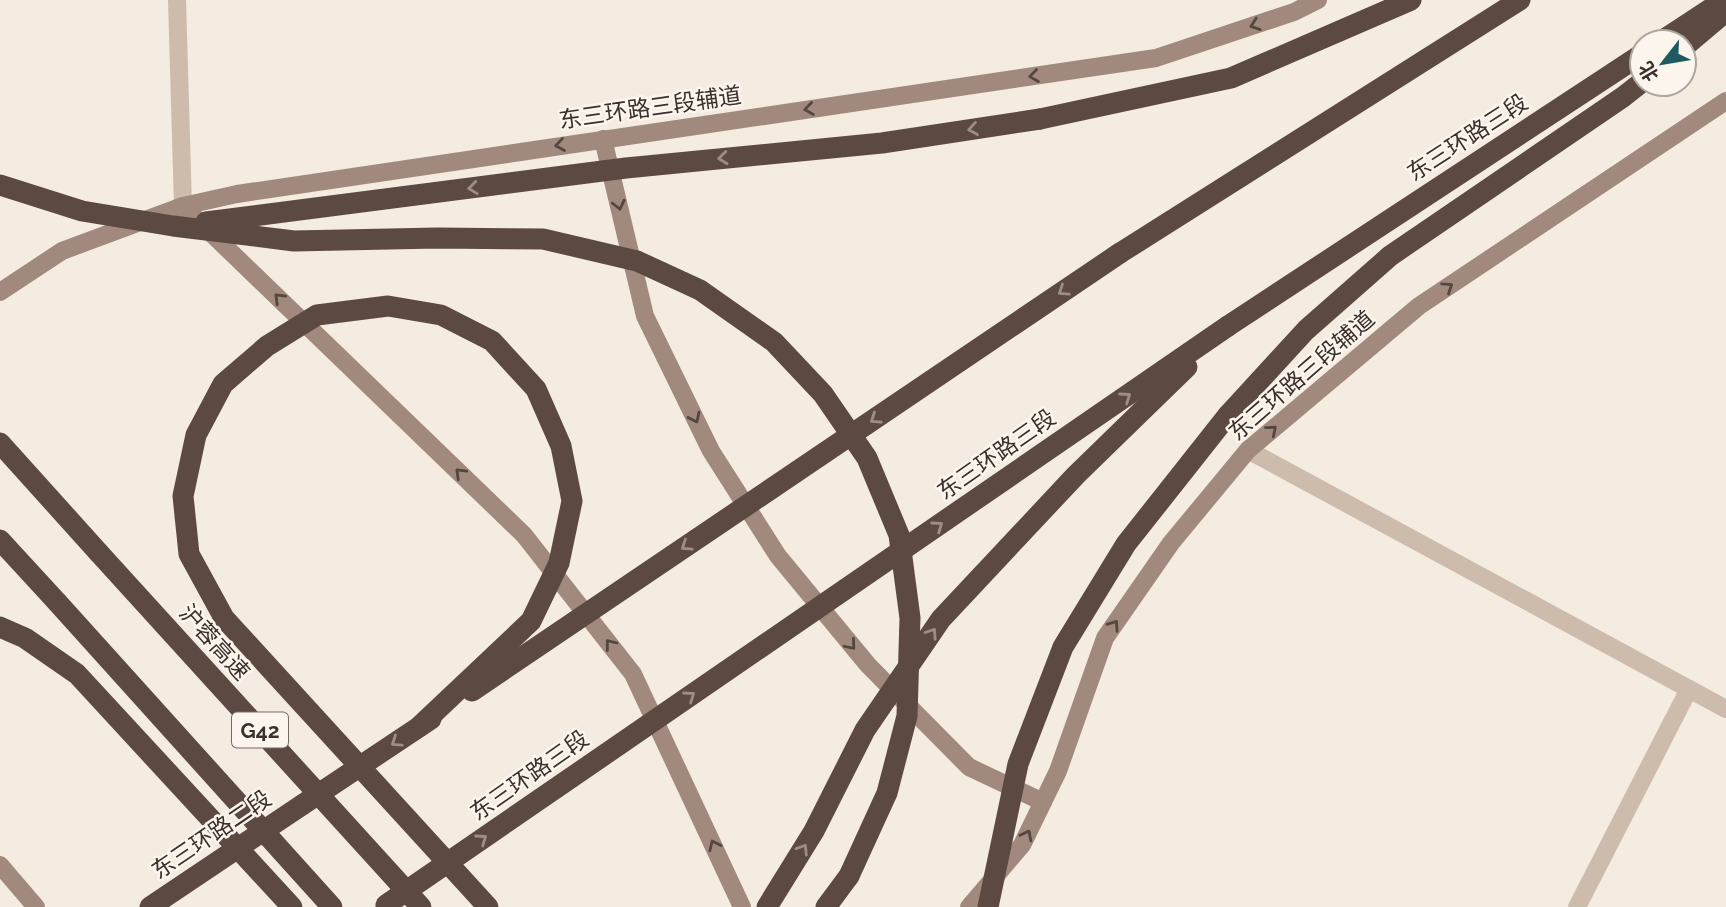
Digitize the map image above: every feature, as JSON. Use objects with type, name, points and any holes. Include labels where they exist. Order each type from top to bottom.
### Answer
[{"type":"highway","points":[[173,226],[626,168],[882,143],[1040,118],[1231,78],[1411,0]]},
{"type":"highway","points":[[420,726],[1120,253],[1520,0]]},
{"type":"highway","points":[[1681,28],[1724,0]]},
{"type":"highway","points":[[1698,35],[1726,12]]},
{"type":"highway","name":"东三环路三段","points":[[385,906],[1228,326],[1628,63]]},
{"type":"highway","points":[[988,907],[1018,764],[1063,647],[1126,544],[1228,415],[1306,330],[1390,256],[1628,93]]},
{"type":"highway","points":[[0,185],[82,212],[294,241],[543,239],[637,261],[700,290],[774,342],[823,394],[867,458],[899,534],[910,618],[907,716],[887,793],[849,876],[826,907]]},
{"type":"highway","points":[[420,726],[531,621],[559,563],[572,501],[561,446],[536,389],[492,341],[441,315],[388,306],[317,315],[267,346],[223,384],[195,435],[183,496],[189,554],[223,618],[488,907]]},
{"type":"highway","points":[[767,907],[814,831],[865,730],[941,619],[1076,475],[1228,326]]},
{"type":"highway","name":"沪蓉高速","points":[[0,443],[421,907]]},
{"type":"highway","name":"G42","points":[[0,540],[332,907]]},
{"type":"highway","points":[[0,627],[25,638],[77,674],[292,907]]},
{"type":"highway","name":"东三环路二段","points":[[150,907],[420,726]]},
{"type":"main road","name":"东三环路三段辅道","points":[[0,292],[62,251],[183,206],[237,194],[1156,58],[1294,12],[1318,0]]},
{"type":"main road","name":"东三环路三段辅道","points":[[969,907],[1022,845],[1058,771],[1105,638],[1171,543],[1248,450],[1419,306],[1726,101]]},
{"type":"main road","points":[[603,139],[645,316],[711,451],[778,556],[868,665],[969,766],[1043,802]]},
{"type":"main road","points":[[183,206],[524,535],[633,674],[743,907]]},
{"type":"main road","points":[[0,865],[36,907]]},
{"type":"street","points":[[177,0],[183,206]]},
{"type":"street","points":[[1248,450],[1726,709]]},
{"type":"street","points":[[1577,907],[1689,689]]}]
